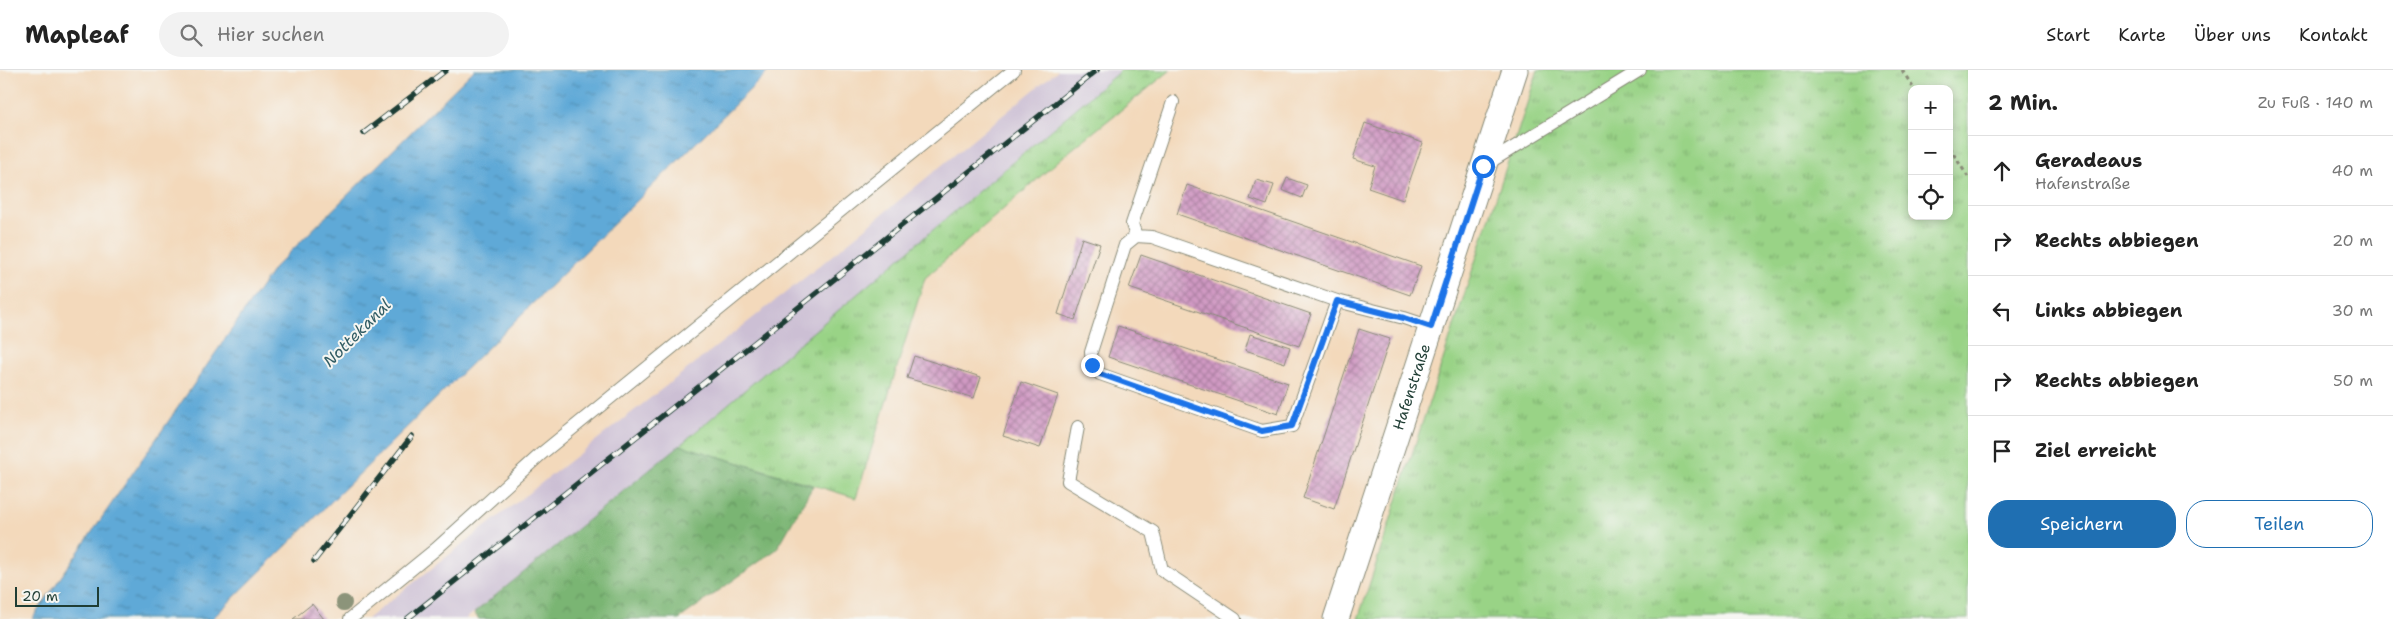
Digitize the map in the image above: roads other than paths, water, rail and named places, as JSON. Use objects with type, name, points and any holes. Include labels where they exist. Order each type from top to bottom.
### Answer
[{"type":"street","name":"Hafenstraße","points":[[1336,619],[1515,70]]},
{"type":"lane","points":[[350,619],[436,549],[541,454],[1014,70]]},
{"type":"lane","points":[[1483,166],[1640,70]]},
{"type":"lane","points":[[1136,236],[1132,224],[1173,102]]},
{"type":"lane","points":[[1337,301],[1292,426],[1262,431],[1100,374],[1092,365],[1091,352],[1125,245],[1136,236],[1152,237],[1337,301],[1431,327]]},
{"type":"lane","points":[[1078,427],[1068,481],[1153,532],[1162,570],[1235,619]]},
{"type":"water","name":"Nottekanal","points":[[474,70],[770,70],[212,619],[32,619],[274,268]]},
{"type":"railway","points":[[364,133],[446,70]]},
{"type":"railway","points":[[407,619],[1097,70]]},
{"type":"railway","points":[[314,561],[412,436]]}]
